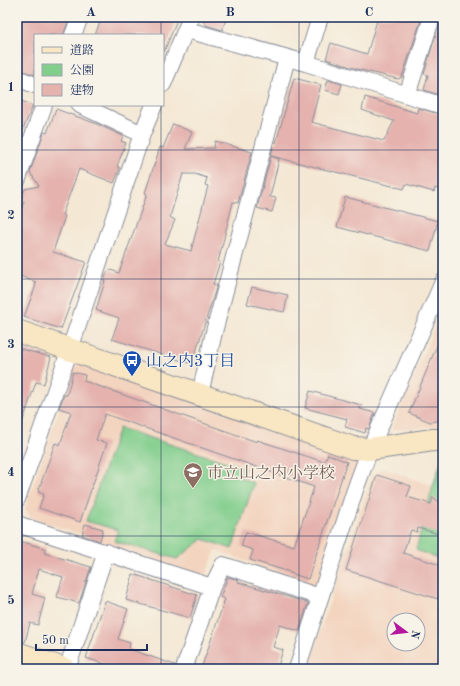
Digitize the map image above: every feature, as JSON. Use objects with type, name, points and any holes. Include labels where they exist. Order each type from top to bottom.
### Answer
[{"type":"street","points":[[73,34],[80,17]]},
{"type":"street","points":[[306,63],[320,17]]},
{"type":"street","points":[[407,95],[432,17]]},
{"type":"street","points":[[164,82],[189,23],[288,58],[443,106]]},
{"type":"street","points":[[200,394],[216,325],[288,58]]},
{"type":"street","points":[[17,78],[34,85]]},
{"type":"street","points":[[17,181],[44,106]]},
{"type":"street","points":[[82,106],[142,134]]},
{"type":"street","points":[[17,499],[70,349],[142,134],[154,106]]},
{"type":"street","points":[[297,669],[355,490],[370,449],[443,282]]},
{"type":"street","points":[[17,330],[353,448],[370,449],[433,440],[443,440]]},
{"type":"street","points":[[17,524],[212,587]]},
{"type":"street","points":[[17,653],[66,669],[106,552]]},
{"type":"street","points":[[184,669],[212,587],[223,565],[320,597]]},
{"type":"shaded area","points":[[443,308],[443,426],[391,430]]},
{"type":"shaded area","name":"市立山之内小学校","points":[[83,363],[356,460],[361,470],[318,588],[216,550],[205,576],[31,518],[25,509],[74,366]]},
{"type":"shaded area","points":[[383,468],[433,486],[416,550],[443,560],[443,669],[307,669],[373,475]]},
{"type":"green space","points":[[119,428],[245,468],[241,478],[254,483],[232,549],[203,539],[177,559],[114,541],[118,530],[86,521]]},
{"type":"green space","points":[[443,456],[443,560],[416,550],[433,486]]},
{"type":"building","points":[[17,17],[70,17],[63,34],[34,34],[34,75],[17,69]]},
{"type":"building","points":[[102,17],[178,17],[164,52],[164,34],[95,34]]},
{"type":"building","points":[[200,17],[227,17],[222,30],[206,25]]},
{"type":"building","points":[[378,17],[422,17],[402,77],[398,79],[357,69],[326,59],[331,43],[367,54]]},
{"type":"building","points":[[441,17],[443,17],[443,96],[424,90],[428,75],[424,74]]},
{"type":"building","points":[[294,78],[321,85],[311,122],[384,141],[394,121],[362,110],[365,97],[417,113],[418,108],[443,115],[443,191],[435,188],[434,192],[406,184],[404,189],[271,156]]},
{"type":"building","points":[[328,80],[342,84],[339,94],[325,90]]},
{"type":"building","points":[[17,99],[33,106],[17,143]]},
{"type":"building","points":[[56,109],[97,124],[123,136],[121,141],[126,143],[117,166],[120,168],[114,183],[79,169],[62,215],[65,216],[53,252],[86,262],[61,329],[24,317],[36,282],[17,275],[17,222],[24,201],[21,200],[25,189],[39,186],[30,172],[44,132],[47,133]]},
{"type":"building","points":[[173,124],[192,132],[185,149],[214,148],[215,141],[252,152],[238,203],[233,202],[218,262],[220,262],[213,284],[217,285],[192,364],[112,339],[119,318],[96,310],[107,272],[111,270],[119,273],[147,194],[145,193],[160,147],[163,148]],"holes":[[[183,174],[195,174],[207,178],[205,185],[208,186],[191,251],[165,244],[175,220],[170,217]]]},
{"type":"building","points":[[271,156],[279,159],[270,197],[276,198],[272,212],[257,208]]},
{"type":"building","points":[[345,197],[438,221],[430,251],[337,227]]},
{"type":"building","points":[[252,287],[288,295],[284,312],[247,304]]},
{"type":"building","points":[[443,331],[443,420],[430,422],[409,413]]},
{"type":"building","points":[[17,348],[51,357],[44,384],[36,382],[19,432],[17,432]]},
{"type":"building","points":[[73,372],[85,375],[84,381],[257,442],[257,440],[324,462],[328,454],[347,462],[308,579],[250,560],[253,550],[241,546],[246,532],[294,546],[314,487],[105,414],[96,440],[107,443],[80,522],[39,508],[44,494],[38,492],[55,443],[60,445],[71,412],[59,408],[64,395],[67,395]]},
{"type":"building","points":[[310,391],[361,405],[360,409],[375,413],[369,429],[366,428],[365,433],[345,427],[347,419],[305,408]]},
{"type":"building","points":[[377,475],[411,486],[407,497],[431,504],[433,497],[439,502],[443,501],[443,529],[439,534],[418,528],[417,532],[411,530],[403,553],[443,566],[443,583],[438,599],[346,570]]},
{"type":"building","points":[[85,524],[103,529],[100,541],[82,535]]},
{"type":"building","points":[[17,540],[46,549],[44,553],[91,567],[79,603],[57,597],[63,577],[39,569],[32,594],[45,598],[38,625],[30,623],[25,642],[17,641]]},
{"type":"building","points":[[133,574],[197,595],[190,618],[126,600]]},
{"type":"building","points":[[228,577],[239,580],[238,582],[308,603],[299,631],[280,625],[273,647],[283,650],[277,669],[201,669],[225,599],[220,597]]},
{"type":"building","points":[[105,601],[128,609],[118,639],[130,643],[129,649],[175,665],[175,669],[120,669],[86,658]]},
{"type":"place","name":"山之内3丁目","points":[[132,377]]},
{"type":"place","name":"市立山之内小学校","points":[[193,489]]}]
